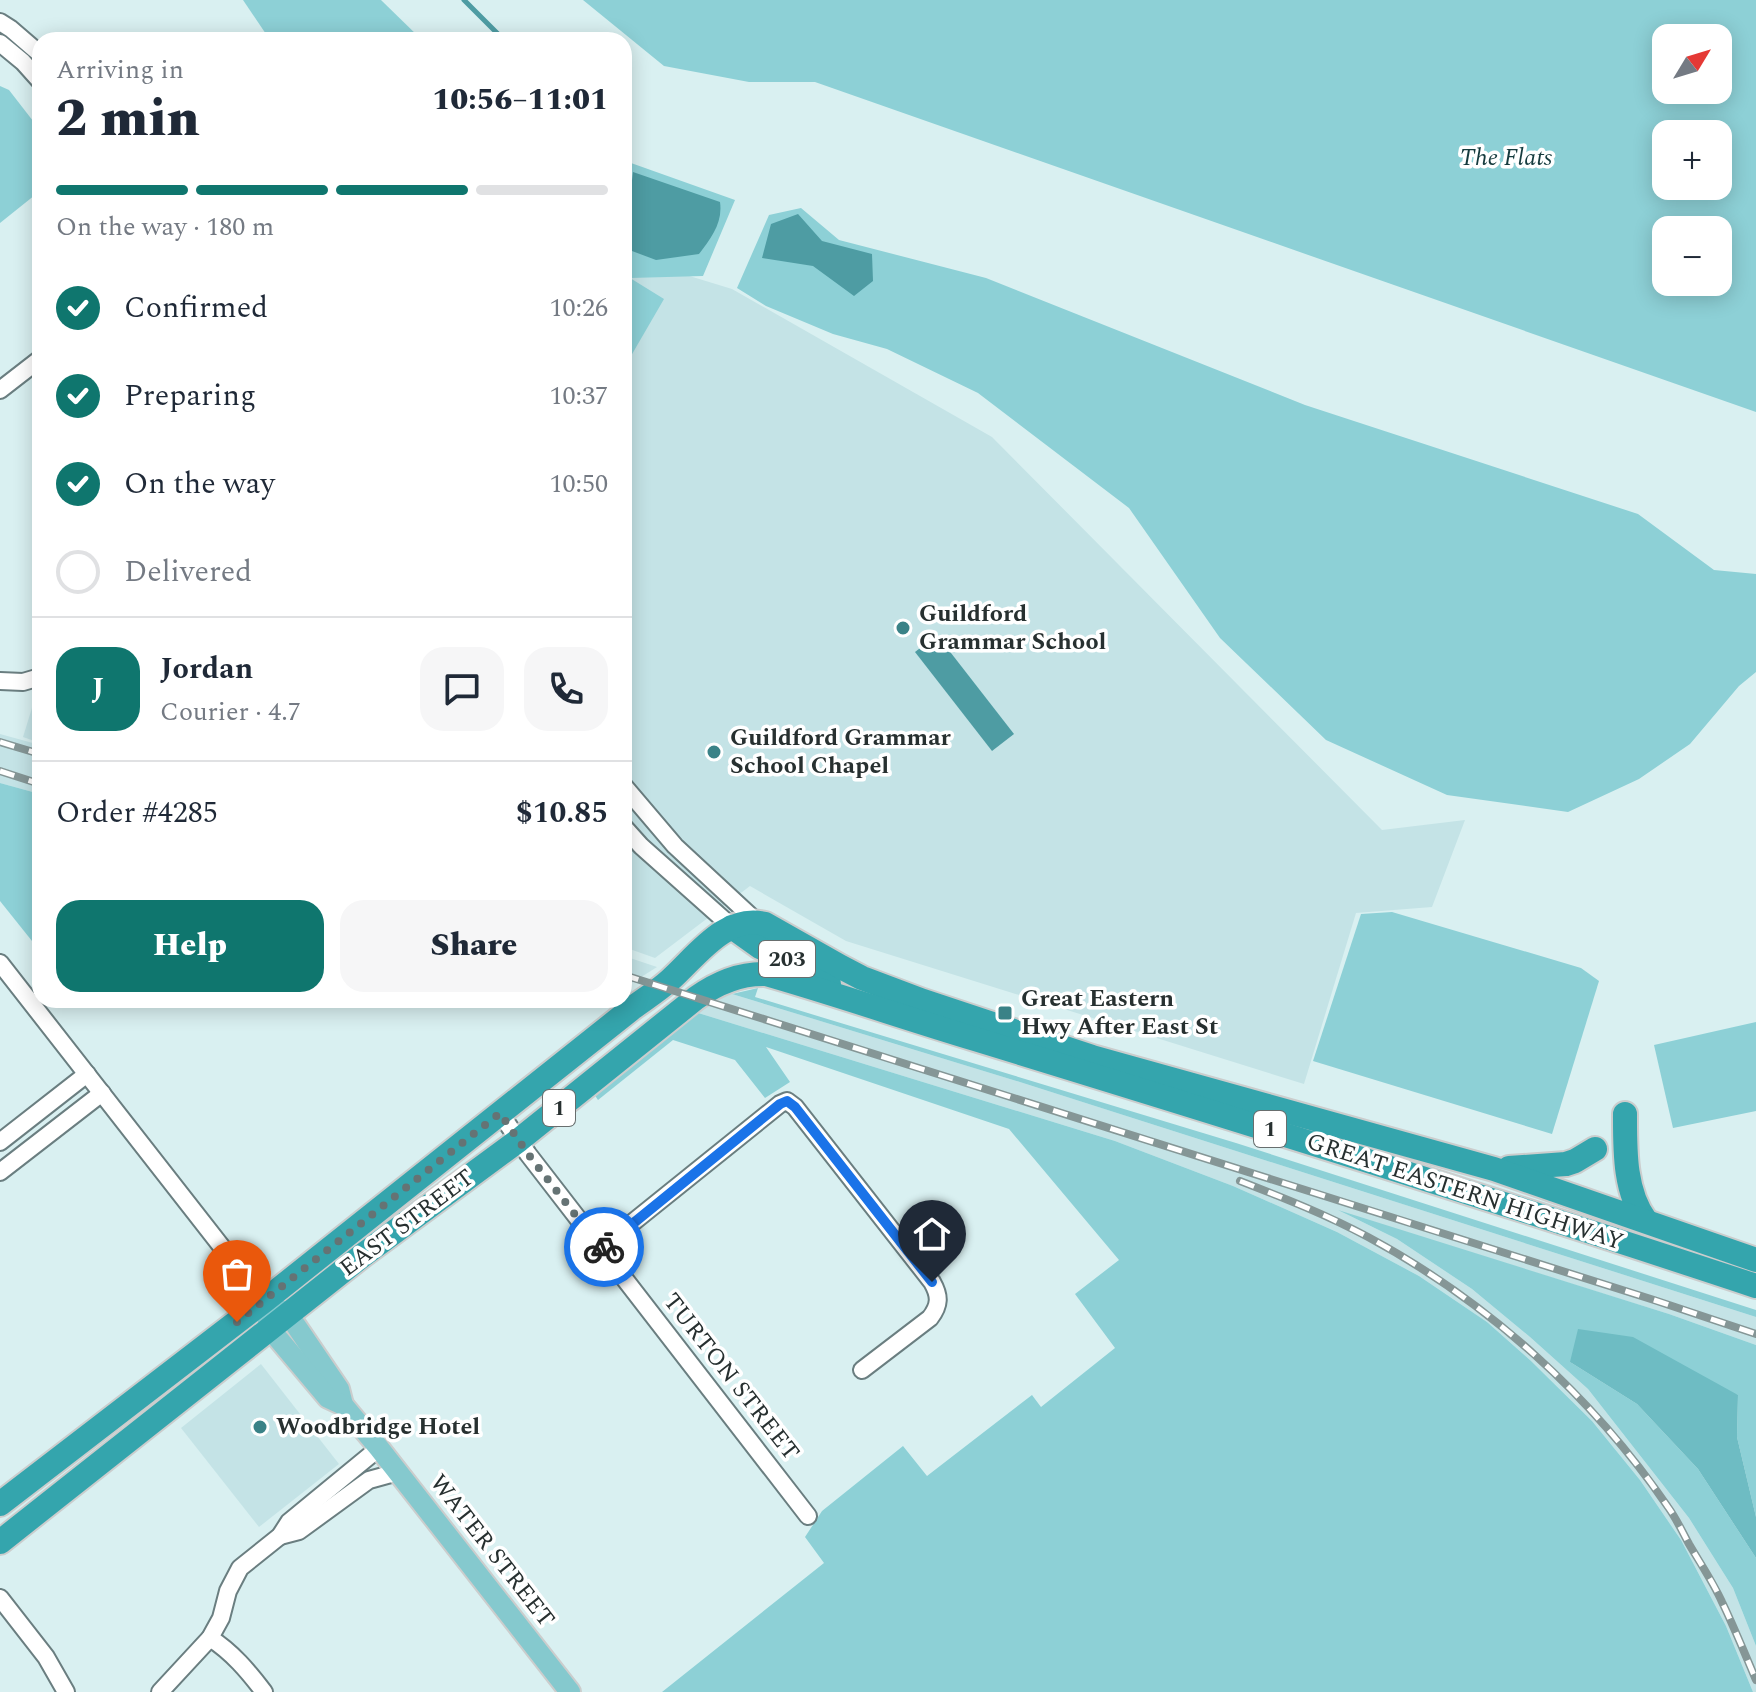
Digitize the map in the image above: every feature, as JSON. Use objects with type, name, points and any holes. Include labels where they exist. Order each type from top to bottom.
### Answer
[{"type":"highway","name":"EAST STREET","points":[[0,1504],[264,1301],[669,981],[712,940],[732,927],[757,922]]},
{"type":"highway","name":"GREAT EASTERN HIGHWAY","points":[[757,922],[862,978],[935,1005],[1092,1057],[1494,1169],[1756,1260]]},
{"type":"highway","name":"GREAT EASTERN HIGHWAY","points":[[732,927],[760,947],[820,974],[838,995],[1275,1131],[1756,1286]]},
{"type":"highway","name":"EAST STREET","points":[[0,1542],[363,1255],[519,1140],[696,998],[722,982],[766,974],[838,995]]},
{"type":"highway","points":[[1625,1114],[1625,1145],[1631,1185],[1635,1204],[1646,1221]]},
{"type":"highway","points":[[1494,1169],[1566,1164],[1595,1149]]},
{"type":"main road","name":"WATER STREET","points":[[264,1301],[339,1389],[343,1405],[570,1692]]},
{"type":"street","points":[[0,22],[32,47]]},
{"type":"street","points":[[0,43],[32,72]]},
{"type":"street","points":[[0,390],[32,365]]},
{"type":"street","points":[[0,681],[32,679]]},
{"type":"street","name":"203","points":[[632,795],[675,846],[757,922]]},
{"type":"street","name":"203","points":[[632,836],[732,927]]},
{"type":"street","points":[[0,963],[32,1004]]},
{"type":"street","points":[[35,1008],[264,1301]]},
{"type":"street","points":[[0,1142],[87,1074]]},
{"type":"street","points":[[0,1172],[102,1093]]},
{"type":"street","points":[[601,1248],[787,1101],[795,1107],[938,1292],[939,1302],[930,1318],[862,1370]]},
{"type":"street","name":"TURTON STREET","points":[[500,1113],[808,1516]]},
{"type":"street","points":[[160,1692],[210,1638],[240,1568],[280,1536],[289,1522],[379,1448]]},
{"type":"street","points":[[280,1536],[299,1531],[369,1480],[398,1472]]},
{"type":"street","points":[[0,1598],[46,1657],[66,1692]]},
{"type":"street","points":[[210,1638],[243,1665],[264,1692]]},
{"type":"shaded area","points":[[633,172],[720,202],[718,223],[699,254],[656,260],[632,251]]},
{"type":"shaded area","points":[[798,214],[822,241],[872,254],[873,281],[854,296],[813,266],[762,258],[771,224]]},
{"type":"shaded area","name":"Guildford Grammar School","points":[[632,258],[732,289],[992,437],[1382,830],[1465,820],[1432,907],[1356,913],[1304,1084],[846,941],[750,886],[655,958],[632,950]]},
{"type":"shaded area","points":[[937,635],[1014,734],[992,751],[915,652]]},
{"type":"shaded area","points":[[32,708],[32,740],[23,737]]},
{"type":"shaded area","points":[[0,734],[32,743],[32,792],[0,783]]},
{"type":"shaded area","points":[[632,959],[657,967],[632,983]]},
{"type":"shaded area","points":[[732,994],[1023,1083],[1756,1317],[1756,1345],[1669,1314],[1344,1213],[1397,1239],[1472,1289],[1588,1389],[1689,1518],[1733,1588],[1756,1646],[1756,1692],[1753,1692],[1726,1626],[1681,1540],[1640,1480],[1592,1421],[1487,1322],[1419,1276],[1337,1232],[1233,1186],[1115,1141],[695,1012],[715,999]]},
{"type":"shaded area","points":[[1578,1329],[1633,1337],[1738,1395],[1737,1437],[1756,1517],[1756,1558],[1698,1469],[1637,1404],[1570,1362]]},
{"type":"shaded area","points":[[261,1364],[339,1464],[259,1527],[181,1428]]},
{"type":"green space","points":[[243,0],[381,0],[414,32],[265,32]]},
{"type":"green space","name":"The Flats","points":[[583,0],[1756,0],[1756,412],[815,82],[749,82],[664,66],[632,40],[632,32],[622,32]]},
{"type":"green space","points":[[0,86],[9,90],[32,120],[32,197],[0,223]]},
{"type":"green space","points":[[632,163],[735,200],[703,276],[632,278]]},
{"type":"green space","points":[[801,208],[839,240],[986,278],[1305,405],[1638,514],[1714,570],[1756,574],[1756,672],[1739,686],[1690,744],[1639,779],[1568,812],[1447,795],[1326,740],[1220,638],[1129,508],[978,393],[887,349],[833,334],[766,306],[737,288],[769,215]]},
{"type":"green space","points":[[632,279],[664,299],[632,354]]},
{"type":"green space","points":[[0,783],[32,792],[32,941],[0,901]]},
{"type":"green space","points":[[1392,912],[1581,968],[1599,981],[1552,1134],[1313,1061],[1361,914]]},
{"type":"green space","points":[[758,988],[755,997],[1236,1143],[1756,1310],[1756,1317],[1023,1083],[732,994]]},
{"type":"green space","points":[[695,1012],[1115,1141],[1233,1186],[1337,1232],[1419,1276],[1487,1322],[1530,1360],[1592,1421],[1640,1480],[1681,1540],[1726,1626],[1753,1692],[662,1692],[824,1563],[805,1537],[822,1511],[903,1446],[927,1476],[1032,1395],[1041,1407],[1115,1348],[1075,1294],[1119,1260],[1009,1129],[766,1047],[790,1082],[765,1098],[735,1060],[673,1040],[598,1100],[594,1094]]},
{"type":"green space","points":[[1756,1022],[1756,1111],[1673,1128],[1654,1045]]},
{"type":"green space","points":[[1338,1210],[1669,1314],[1756,1345],[1756,1517],[1737,1437],[1738,1395],[1570,1362],[1637,1404],[1698,1469],[1756,1558],[1756,1646],[1733,1588],[1689,1518],[1588,1389],[1472,1289],[1397,1239]]},
{"type":"waterway","points":[[464,0],[496,32]]},
{"type":"railway","points":[[0,742],[32,752]]},
{"type":"railway","points":[[0,771],[32,781]]},
{"type":"railway","points":[[632,978],[1756,1334]]},
{"type":"railway","points":[[1240,1181],[1337,1221],[1412,1262],[1495,1321],[1534,1354],[1606,1427],[1671,1511],[1718,1595],[1756,1680]]},
{"type":"way so far","points":[[237,1322],[500,1113],[528,1154],[601,1248],[604,1247]]},
{"type":"place","name":"Guildford Grammar School","points":[[903,628]]},
{"type":"place","name":"Guildford Grammar School Chapel","points":[[714,752]]},
{"type":"place","name":"Great Eastern Hwy After East St","points":[[1005,1013]]},
{"type":"place","name":"Woodbridge Hotel","points":[[260,1427]]},
{"type":"route","points":[[604,1247],[787,1101],[795,1107],[932,1282]]}]
